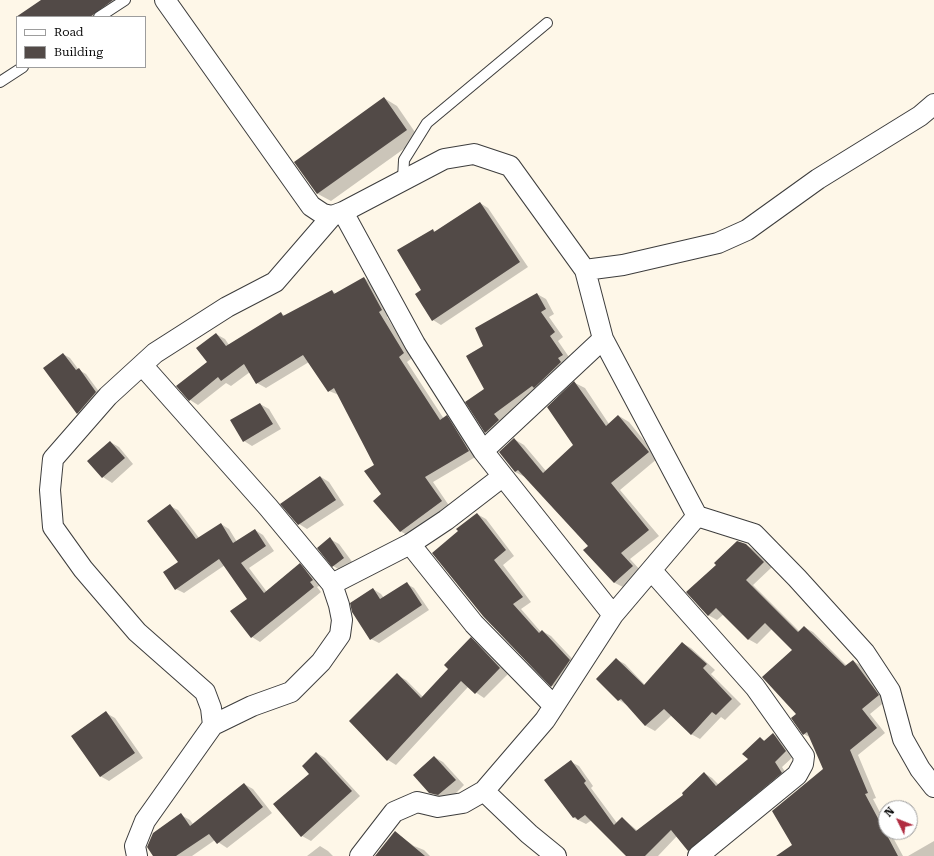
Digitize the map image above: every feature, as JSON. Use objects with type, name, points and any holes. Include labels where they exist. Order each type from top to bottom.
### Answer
[{"type":"street","points":[[165,0],[311,206],[323,214],[337,214]]},
{"type":"street","points":[[585,270],[623,265],[718,243],[746,230],[818,179],[920,116],[934,104]]},
{"type":"street","points":[[213,725],[205,692],[137,632],[83,569],[53,527],[50,490],[53,459],[108,396],[155,353],[227,307],[275,282],[337,214],[444,159],[474,154],[510,166],[585,270],[603,338],[697,516],[754,534],[797,578],[865,653],[890,690],[903,739],[920,769],[934,787]]},
{"type":"street","points":[[337,214],[415,344],[482,451],[614,616]]},
{"type":"street","points":[[482,451],[603,338]]},
{"type":"street","points":[[137,856],[135,846],[145,821],[213,725],[252,706],[291,692],[321,662],[340,635],[342,620],[339,604],[332,584],[268,507],[142,365]]},
{"type":"street","points":[[332,584],[410,544],[446,520],[502,477]]},
{"type":"street","points":[[360,856],[394,812],[418,802],[438,807],[463,803],[484,791],[544,720],[614,616],[697,516]]},
{"type":"street","points":[[410,544],[474,624],[554,706]]},
{"type":"street","points":[[652,571],[754,687],[804,756],[803,764],[797,775],[698,856]]},
{"type":"street","points":[[484,791],[529,834],[556,856]]},
{"type":"lane","points":[[101,16],[125,0]]},
{"type":"lane","points":[[403,179],[404,160],[427,123],[547,22]]},
{"type":"lane","points":[[0,82],[21,68]]},
{"type":"building","points":[[41,0],[113,0],[91,16],[17,16]]},
{"type":"building","points":[[384,97],[407,130],[317,194],[294,162]]},
{"type":"building","points":[[480,202],[520,262],[432,321],[415,294],[421,290],[397,250],[433,229],[434,232]]},
{"type":"building","points":[[364,277],[382,310],[379,312],[404,353],[399,357],[440,420],[447,415],[469,451],[425,477],[442,501],[400,532],[373,501],[381,494],[364,471],[374,465],[334,388],[328,392],[303,355],[256,384],[244,364],[221,381],[218,377],[189,401],[176,386],[207,362],[196,348],[216,333],[226,346],[281,312],[283,316],[332,290],[334,294]]},
{"type":"building","points":[[537,293],[546,309],[541,312],[555,332],[550,336],[563,355],[558,358],[561,362],[534,388],[532,386],[494,414],[499,420],[485,433],[465,402],[484,389],[466,356],[483,346],[475,328]]},
{"type":"building","points":[[63,353],[76,370],[79,368],[96,392],[77,414],[43,368]]},
{"type":"building","points":[[574,381],[606,426],[618,415],[649,452],[611,483],[649,530],[621,553],[633,566],[614,583],[583,550],[588,546],[518,470],[515,472],[499,452],[514,438],[543,473],[573,445],[547,407]]},
{"type":"building","points":[[260,403],[273,424],[243,442],[230,420]]},
{"type":"building","points":[[110,441],[125,458],[102,478],[87,461]]},
{"type":"building","points":[[320,476],[336,500],[298,525],[280,504]]},
{"type":"building","points":[[170,504],[196,539],[221,523],[233,543],[255,529],[266,546],[241,563],[264,593],[300,563],[313,580],[310,582],[314,587],[251,638],[230,611],[247,599],[219,559],[175,590],[163,572],[178,562],[147,521]]},
{"type":"building","points":[[477,513],[506,550],[494,560],[523,597],[513,604],[539,633],[542,630],[570,660],[551,687],[483,616],[432,553],[458,531],[456,529]]},
{"type":"building","points":[[330,537],[344,558],[332,567],[317,548]]},
{"type":"building","points":[[737,541],[746,544],[764,562],[746,580],[798,632],[804,626],[845,666],[853,660],[879,695],[862,709],[877,728],[850,750],[868,793],[865,794],[878,818],[878,840],[889,840],[898,856],[776,856],[792,845],[772,811],[823,769],[807,732],[803,735],[791,718],[796,714],[762,677],[792,650],[765,623],[748,640],[716,608],[708,616],[686,592],[716,565],[714,563]]},
{"type":"building","points":[[407,582],[422,605],[370,640],[352,612],[350,603],[373,588],[380,599]]},
{"type":"building","points":[[471,637],[500,668],[475,694],[461,681],[387,761],[349,721],[397,673],[421,698],[448,669],[444,665]]},
{"type":"building","points":[[682,642],[707,664],[703,668],[732,699],[716,715],[712,712],[691,735],[664,709],[645,726],[621,699],[618,701],[596,679],[616,658],[644,685]]},
{"type":"building","points":[[106,711],[135,753],[100,777],[71,736]]},
{"type":"building","points":[[773,733],[786,751],[775,762],[782,773],[688,851],[671,830],[645,856],[626,856],[585,815],[578,820],[575,817],[573,818],[544,780],[571,760],[586,781],[584,783],[614,825],[622,817],[636,831],[683,795],[682,793],[704,772],[716,786],[748,759],[742,754],[760,737],[764,741]]},
{"type":"building","points":[[316,752],[352,791],[301,837],[273,804],[309,774],[302,766]]},
{"type":"building","points":[[434,756],[456,780],[438,795],[429,793],[413,775]]},
{"type":"building","points":[[244,783],[263,807],[217,844],[209,834],[176,856],[153,856],[147,847],[153,833],[181,813],[190,826]]},
{"type":"building","points":[[395,831],[425,856],[375,856]]}]
